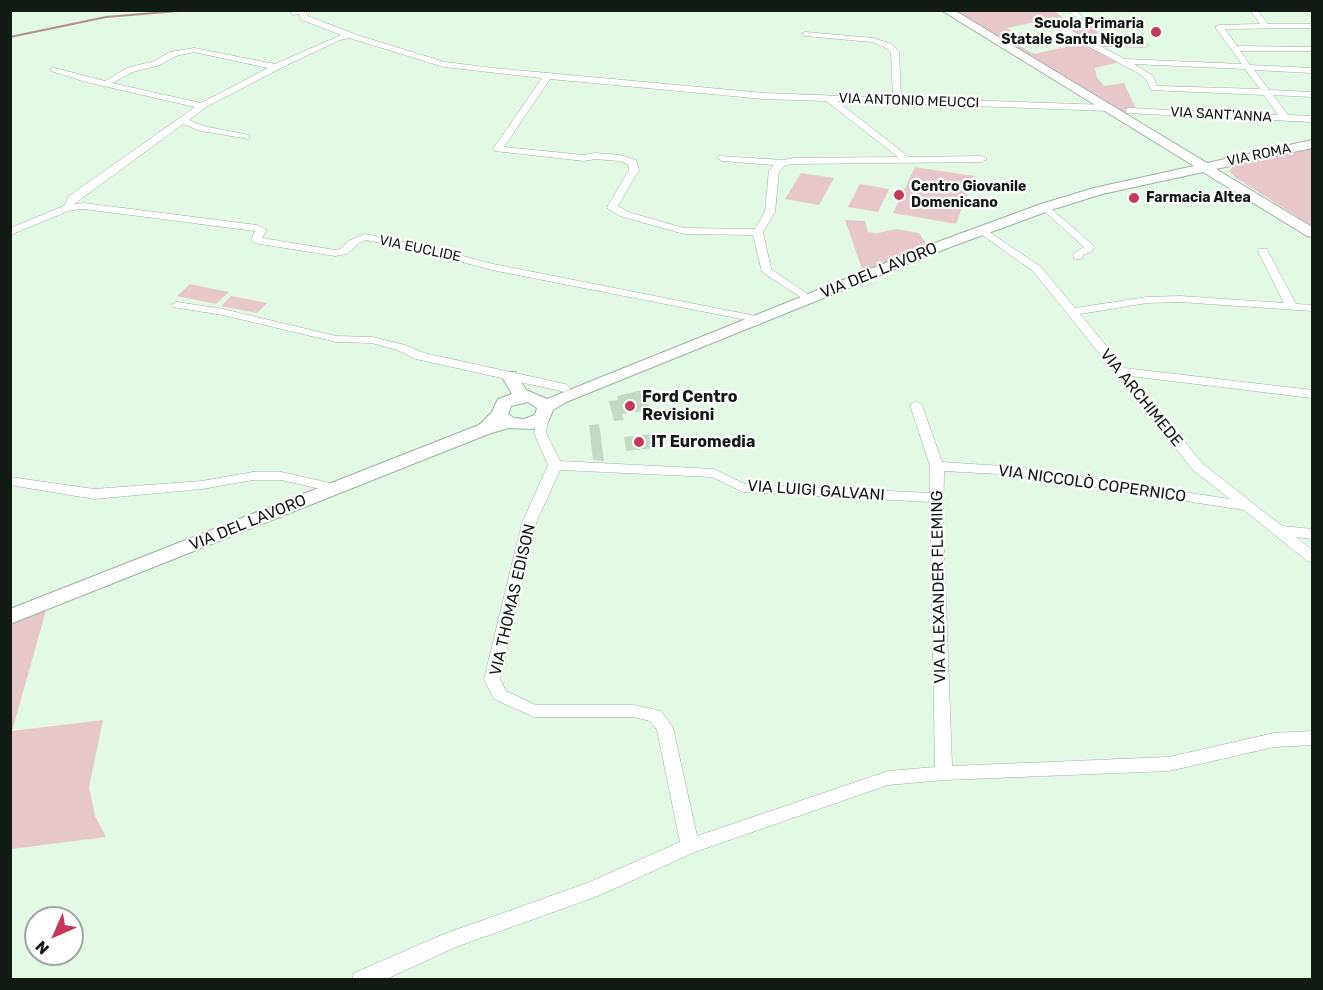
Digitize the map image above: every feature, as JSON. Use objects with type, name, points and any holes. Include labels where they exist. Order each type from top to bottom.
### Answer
[{"type":"main road","points":[[946,10],[1312,233]]},
{"type":"main road","name":"VIA ROMA","points":[[1205,168],[1230,160],[1312,144]]},
{"type":"main road","points":[[1176,150],[1210,161],[1230,160]]},
{"type":"main road","points":[[1176,150],[1185,165],[1180,173]]},
{"type":"main road","points":[[1230,160],[1222,165],[1221,169],[1239,188]]},
{"type":"main road","name":"VIA DEL LAVORO","points":[[537,413],[563,393],[982,230],[1099,191],[1205,168]]},
{"type":"main road","points":[[1180,173],[1201,172],[1239,188]]},
{"type":"main road","points":[[509,375],[515,388],[537,413]]},
{"type":"main road","points":[[504,414],[510,389],[509,375]]},
{"type":"main road","points":[[504,414],[519,397],[537,413]]},
{"type":"main road","points":[[504,414],[537,413]]},
{"type":"main road","name":"VIA DEL LAVORO","points":[[10,617],[485,429],[504,414]]},
{"type":"street","points":[[1253,10],[1265,26]]},
{"type":"street","name":"VIA ANTONIO MEUCCI","points":[[295,13],[300,11],[305,18],[350,35],[444,64],[548,77],[826,99],[1108,108]]},
{"type":"street","points":[[1049,19],[1119,61],[1148,75],[1154,88],[1312,94]]},
{"type":"street","points":[[1285,118],[1219,27],[1309,26],[1312,34]]},
{"type":"street","points":[[805,34],[873,40],[889,46],[895,52],[897,100]]},
{"type":"street","points":[[10,232],[69,207],[68,204],[73,198],[203,106],[277,67],[338,38],[350,35]]},
{"type":"street","points":[[1088,43],[1145,45]]},
{"type":"street","points":[[1234,48],[1312,49]]},
{"type":"street","points":[[106,84],[130,70],[157,63],[173,54],[194,50],[277,67]]},
{"type":"street","points":[[1119,61],[1308,70],[1312,82]]},
{"type":"street","points":[[54,69],[106,84],[203,106]]},
{"type":"street","points":[[548,77],[498,149],[584,158],[595,156],[620,158],[633,162],[634,170],[612,207],[624,214],[684,231],[758,232]]},
{"type":"street","points":[[826,99],[901,159]]},
{"type":"street","name":"VIA SANT'ANNA","points":[[1129,111],[1312,119]]},
{"type":"street","points":[[182,121],[201,128],[246,137]]},
{"type":"street","points":[[722,158],[783,163],[794,160],[982,159]]},
{"type":"street","points":[[783,163],[774,170],[770,213],[758,232],[766,270],[808,299]]},
{"type":"street","name":"VIA EUCLIDE","points":[[69,207],[257,228],[262,230],[257,236],[258,241],[335,253],[343,252],[354,242],[365,237],[433,251],[492,267],[757,319]]},
{"type":"street","points":[[1046,207],[1084,240],[1089,246],[1088,249]]},
{"type":"street","name":"VIA ARCHIMEDE","points":[[982,230],[1037,269],[1198,467],[1312,557]]},
{"type":"street","points":[[1078,257],[1078,254],[1088,249],[1103,251]]},
{"type":"street","points":[[1263,251],[1292,307]]},
{"type":"street","points":[[1071,312],[1147,300],[1180,299],[1312,308]]},
{"type":"street","points":[[177,305],[223,312],[336,339],[372,340],[401,347],[420,356],[509,375],[563,393]]},
{"type":"street","points":[[1119,371],[1312,394]]},
{"type":"street","name":"VIA ALEXANDER FLEMING","points":[[916,405],[937,466],[944,773]]},
{"type":"street","points":[[537,413],[555,465]]},
{"type":"street","name":"VIA LUIGI GALVANI","points":[[555,465],[714,473],[743,488],[936,498]]},
{"type":"street","name":"VIA THOMAS EDISON","points":[[555,465],[530,523],[492,679],[500,695],[534,711],[634,711],[655,716],[665,728],[690,846]]},
{"type":"street","name":"VIA NICCOLÒ COPERNICO","points":[[937,466],[1017,471],[1247,507]]},
{"type":"street","points":[[10,481],[94,494],[202,484],[253,476],[280,476],[325,486],[329,490]]},
{"type":"street","points":[[1280,531],[1312,534]]},
{"type":"street","points":[[361,980],[451,940],[592,890],[690,846],[888,778],[944,773],[1169,764],[1274,740],[1312,738]]},
{"type":"shaded area","points":[[955,11],[1054,11],[1063,18],[1092,20],[1099,36],[1078,35],[1065,28],[1056,18],[1038,18],[1041,21],[1007,28],[1012,32],[1001,35],[1034,54],[1084,43],[1119,62],[1095,68],[1097,78],[1104,86],[1124,83],[1136,109],[1124,109],[1127,112],[1123,112]]},
{"type":"shaded area","points":[[1312,149],[1312,226],[1236,178],[1229,171],[1233,167]]},
{"type":"shaded area","points":[[915,167],[974,176],[956,224],[893,213]]},
{"type":"shaded area","points":[[801,173],[834,178],[819,205],[785,199]]},
{"type":"shaded area","points":[[860,184],[889,189],[878,212],[848,207]]},
{"type":"shaded area","points":[[845,220],[865,221],[868,232],[878,233],[896,229],[919,233],[928,246],[863,272]]},
{"type":"shaded area","points":[[190,284],[229,292],[216,304],[177,296]]},
{"type":"shaded area","points":[[231,296],[267,303],[257,313],[221,306]]},
{"type":"shaded area","points":[[47,607],[12,731],[103,720],[89,787],[95,816],[106,837],[11,849],[11,622]]},
{"type":"building","name":"Ford Centro Revisioni","points":[[642,390],[651,410],[622,414],[624,420],[614,421],[609,401],[618,400],[617,396]]},
{"type":"building","points":[[599,424],[604,461],[593,460],[589,425]]},
{"type":"building","name":"IT Euromedia","points":[[652,434],[655,448],[626,451],[624,437]]},
{"type":"waterway","points":[[10,37],[106,17],[190,10]]},
{"type":"place","name":"Scuola Primaria Statale Santu Nigola","points":[[1156,32]]},
{"type":"place","name":"Centro Giovanile Domenicano","points":[[899,195]]},
{"type":"place","name":"Farmacia Altea","points":[[1134,198]]},
{"type":"place","name":"Ford Centro Revisioni","points":[[630,406]]},
{"type":"place","name":"IT Euromedia","points":[[639,442]]}]
